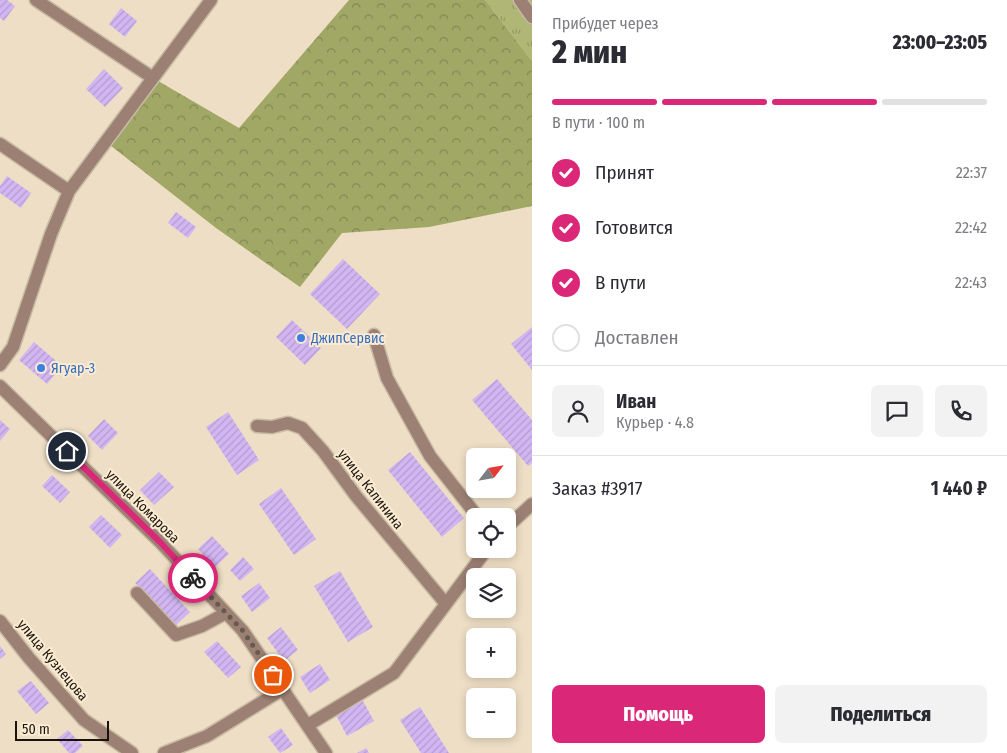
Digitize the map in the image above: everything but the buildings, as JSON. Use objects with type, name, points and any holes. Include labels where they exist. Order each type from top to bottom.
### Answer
[{"type":"street","points":[[36,0],[153,78]]},
{"type":"street","points":[[0,365],[13,347],[51,234],[69,191],[211,0]]},
{"type":"street","points":[[520,0],[532,17]]},
{"type":"street","points":[[0,144],[69,191]]},
{"type":"street","points":[[374,335],[387,378],[430,456],[471,508]]},
{"type":"street","name":"улица Комарова","points":[[0,386],[160,542],[243,631],[326,753]]},
{"type":"street","name":"улица Калинина","points":[[257,426],[272,427],[288,423],[302,428],[323,451],[356,496],[446,604]]},
{"type":"street","points":[[516,519],[532,504]]},
{"type":"street","points":[[308,725],[394,673],[480,558]]},
{"type":"street","points":[[137,593],[176,635],[202,626],[226,613]]},
{"type":"street","name":"улица Кузнецова","points":[[0,621],[29,658],[84,720],[132,753]]},
{"type":"street","points":[[164,753],[207,736],[283,689]]},
{"type":"green space","points":[[349,0],[485,0],[532,61],[532,206],[429,227],[342,233],[300,287],[216,228],[106,142],[153,78],[239,128]]},
{"type":"green space","points":[[485,0],[532,0],[532,61]]},
{"type":"way so far","points":[[193,578],[243,631],[273,675]]},
{"type":"place","name":"ДжипСервис","points":[[301,338]]},
{"type":"place","name":"Ягуар-3","points":[[41,368]]},
{"type":"route","points":[[67,451],[160,542],[193,578]]}]
